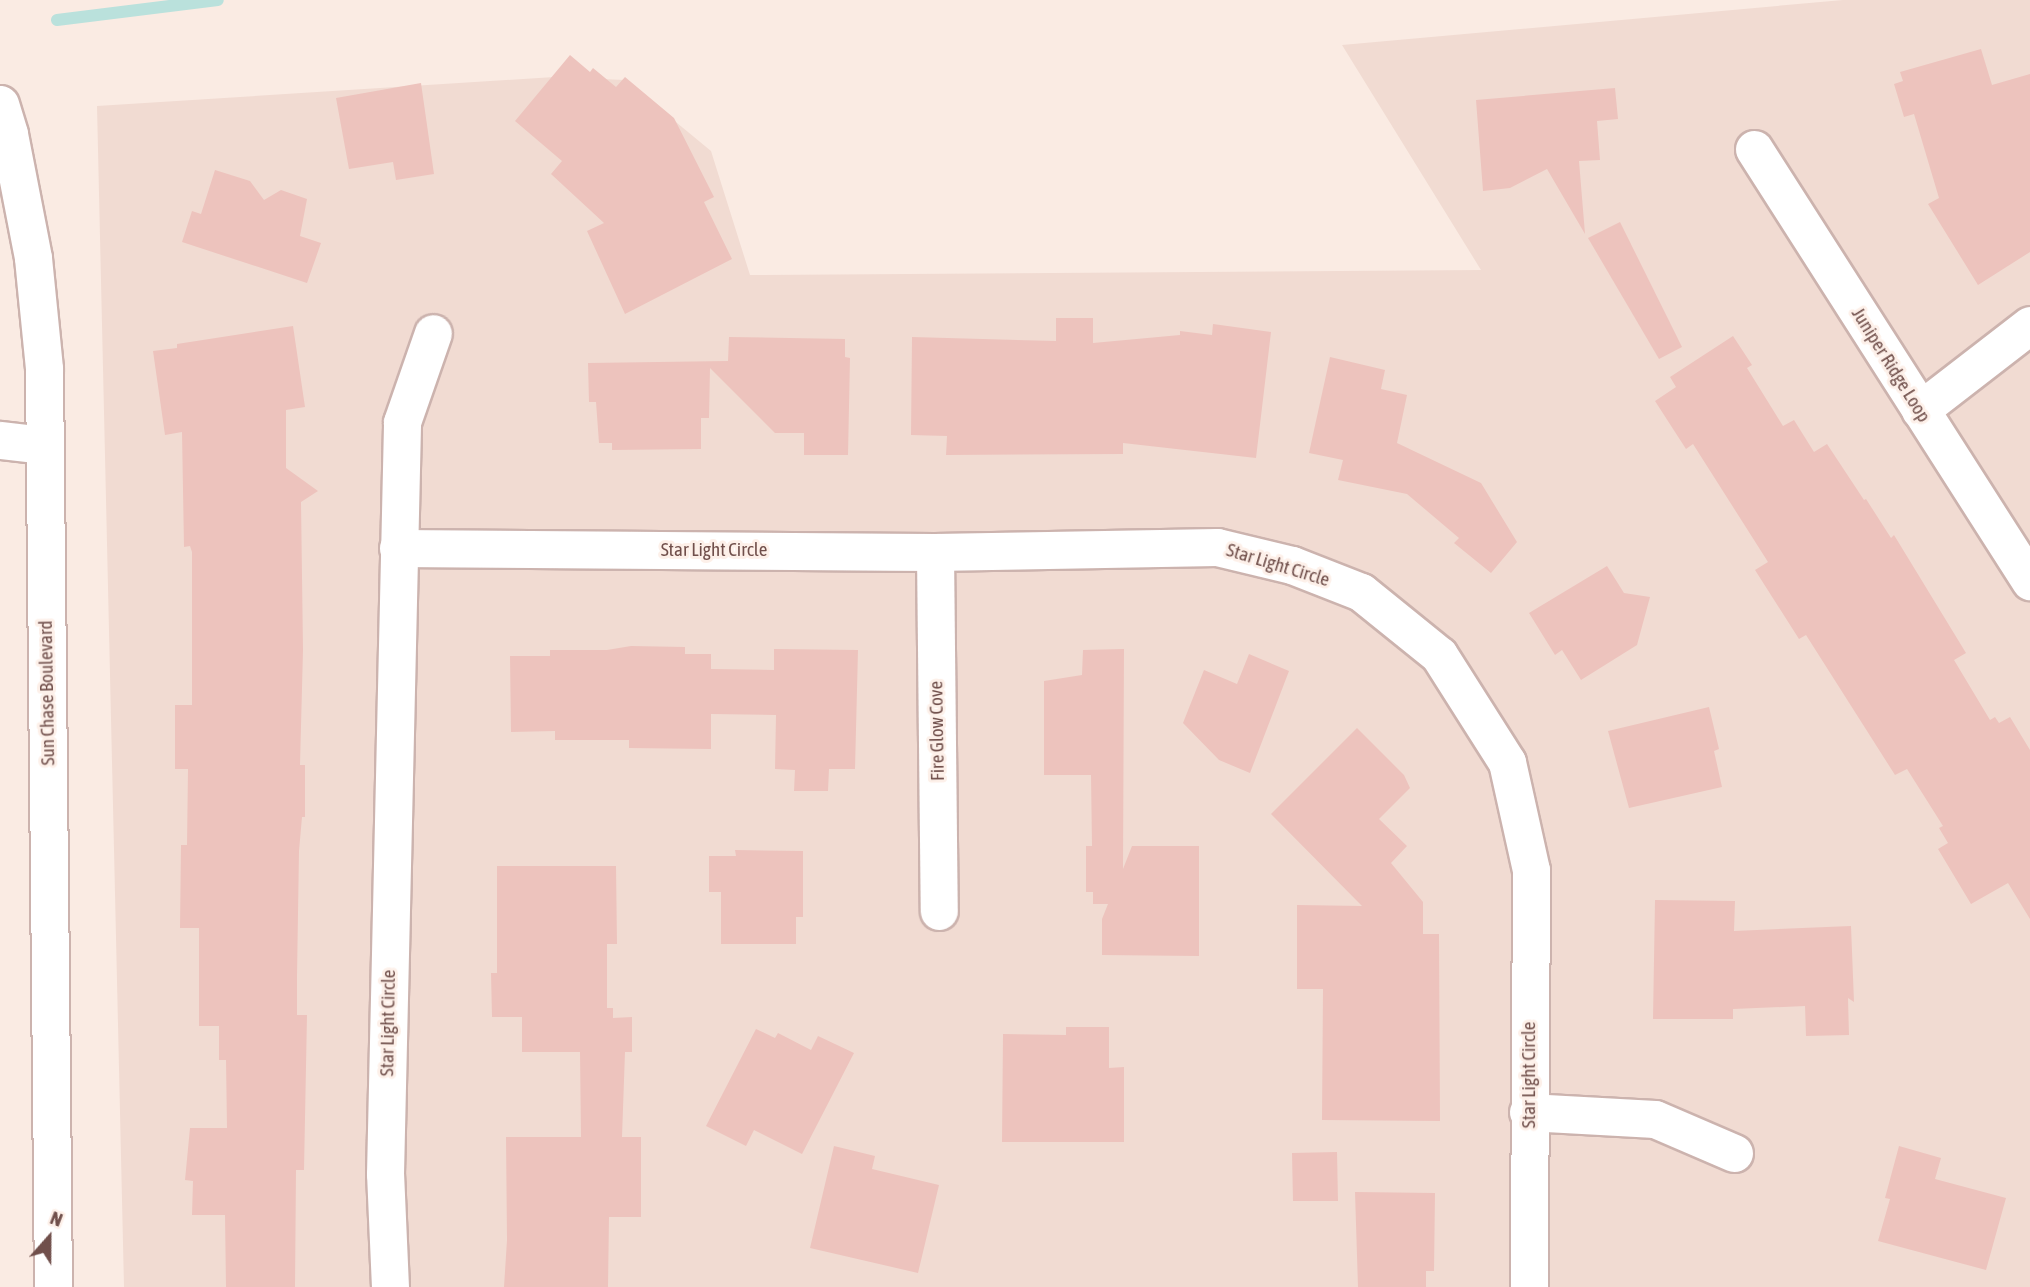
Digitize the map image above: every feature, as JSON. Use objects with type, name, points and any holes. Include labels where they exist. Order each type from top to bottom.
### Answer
[{"type":"street","name":"Sun Chase Boulevard","points":[[0,104],[9,134],[33,258],[44,369],[53,1287]]},
{"type":"street","name":"Juniper Ridge Loop","points":[[1754,149],[2030,581]]},
{"type":"street","points":[[1920,410],[2030,325]]},
{"type":"street","name":"Star Light Circle","points":[[390,1287],[385,1174],[402,422],[433,333]]},
{"type":"street","points":[[0,440],[44,445]]},
{"type":"street","name":"Star Light Circle","points":[[398,548],[935,552],[1217,547],[1292,565],[1361,592],[1439,655],[1507,762],[1531,870],[1529,1287]]},
{"type":"street","name":"Fire Glow Cove","points":[[935,552],[939,911]]},
{"type":"street","points":[[1528,1112],[1656,1119],[1734,1153]]},
{"type":"shaded area","points":[[1843,0],[2030,0],[2030,1287],[124,1287],[97,106],[554,77],[625,80],[711,151],[750,275],[1481,270],[1342,45]]},
{"type":"building","points":[[1981,49],[1992,85],[2030,74],[2030,252],[1978,285],[1928,204],[1939,198],[1914,114],[1904,117],[1894,84],[1903,81],[1900,72]]},
{"type":"building","points":[[570,55],[590,72],[593,68],[616,87],[625,77],[674,118],[714,197],[704,202],[732,259],[625,314],[587,231],[604,223],[551,174],[562,161],[515,121]]},
{"type":"building","points":[[421,83],[434,174],[396,180],[393,162],[349,169],[336,98]]},
{"type":"building","points":[[1615,88],[1618,119],[1597,121],[1600,160],[1579,161],[1585,234],[1547,169],[1510,188],[1483,191],[1476,100]]},
{"type":"building","points":[[215,170],[250,181],[264,200],[281,190],[307,199],[300,236],[321,243],[307,283],[182,242],[192,211],[201,214]]},
{"type":"building","points":[[1620,222],[1682,347],[1659,359],[1588,238]]},
{"type":"building","points":[[1056,318],[1093,318],[1093,343],[1180,335],[1180,331],[1212,335],[1213,324],[1271,332],[1256,458],[1123,443],[1123,454],[946,455],[947,436],[911,435],[912,337],[1056,341]]},
{"type":"building","points":[[293,326],[305,407],[286,410],[286,468],[318,491],[301,502],[303,650],[300,765],[305,765],[305,817],[302,817],[299,851],[297,1015],[307,1015],[304,1170],[296,1170],[295,1287],[226,1287],[225,1215],[192,1215],[193,1181],[185,1180],[190,1128],[227,1128],[226,1060],[219,1060],[219,1026],[199,1026],[199,928],[180,928],[181,845],[187,845],[188,769],[175,769],[175,705],[192,705],[192,552],[190,546],[184,547],[182,432],[165,435],[153,351],[177,348],[177,344]]},
{"type":"building","points":[[1733,336],[1752,365],[1747,368],[1783,426],[1794,420],[1814,452],[1827,444],[1891,538],[1894,535],[1966,653],[1954,660],[1990,720],[1995,717],[1999,723],[2010,717],[2030,750],[2030,919],[2008,883],[1971,904],[1938,849],[1948,843],[1939,828],[1943,826],[1907,769],[1895,775],[1806,635],[1799,639],[1755,570],[1768,562],[1693,444],[1686,449],[1655,401],[1676,387],[1670,377]]},
{"type":"building","points":[[729,337],[845,339],[845,357],[850,358],[848,455],[804,455],[804,433],[775,433],[710,368],[709,418],[701,418],[701,449],[612,450],[612,443],[599,443],[596,402],[589,402],[588,363],[728,361]]},
{"type":"building","points":[[1330,357],[1385,370],[1381,389],[1407,395],[1397,443],[1481,483],[1517,542],[1491,573],[1454,543],[1459,538],[1407,494],[1338,480],[1343,460],[1309,453]]},
{"type":"building","points":[[1607,566],[1624,593],[1650,597],[1637,645],[1581,680],[1562,650],[1555,655],[1529,613]]},
{"type":"building","points":[[631,646],[685,647],[685,654],[711,654],[711,669],[774,670],[774,649],[858,650],[855,769],[829,769],[828,791],[794,791],[795,770],[775,769],[776,715],[711,714],[711,749],[629,748],[629,740],[555,740],[555,731],[511,732],[510,656],[550,656],[550,650],[607,650]]},
{"type":"building","points":[[1124,649],[1123,869],[1132,846],[1199,846],[1199,956],[1102,955],[1102,919],[1108,904],[1093,904],[1093,892],[1086,892],[1086,846],[1092,846],[1091,775],[1044,775],[1044,681],[1082,675],[1083,650]]},
{"type":"building","points":[[1249,654],[1289,671],[1250,773],[1219,760],[1183,723],[1204,670],[1237,684]]},
{"type":"building","points":[[1709,707],[1719,749],[1714,751],[1722,787],[1629,808],[1608,731]]},
{"type":"building","points":[[1357,728],[1404,775],[1410,788],[1379,819],[1407,846],[1391,863],[1423,902],[1423,934],[1439,934],[1440,1121],[1322,1120],[1323,989],[1297,989],[1297,905],[1362,906],[1271,814]]},
{"type":"building","points":[[735,850],[803,851],[803,917],[796,917],[796,944],[721,944],[721,892],[709,892],[709,856],[736,856]]},
{"type":"building","points":[[497,866],[616,866],[617,944],[607,944],[607,1008],[613,1008],[613,1018],[632,1017],[632,1052],[625,1052],[622,1137],[641,1137],[641,1217],[609,1217],[608,1287],[504,1287],[507,1240],[506,1137],[581,1137],[580,1052],[522,1052],[522,1017],[492,1017],[491,973],[497,973]]},
{"type":"building","points":[[1655,900],[1735,901],[1734,931],[1851,926],[1854,1002],[1848,998],[1849,1035],[1806,1036],[1805,1006],[1733,1009],[1733,1019],[1653,1019]]},
{"type":"building","points":[[1066,1027],[1109,1027],[1109,1068],[1124,1067],[1124,1142],[1002,1142],[1003,1034],[1066,1035]]},
{"type":"building","points":[[756,1029],[775,1038],[778,1033],[811,1050],[818,1036],[854,1053],[802,1154],[754,1130],[746,1146],[706,1126]]},
{"type":"building","points":[[834,1146],[875,1156],[872,1169],[939,1185],[918,1273],[810,1248]]},
{"type":"building","points":[[1899,1146],[1941,1158],[1935,1179],[2006,1198],[1986,1270],[1878,1241],[1890,1199],[1885,1198]]},
{"type":"building","points":[[1337,1152],[1338,1201],[1293,1201],[1292,1153]]},
{"type":"building","points":[[1355,1192],[1435,1193],[1434,1271],[1426,1271],[1426,1287],[1358,1287]]},
{"type":"waterway","points":[[57,20],[218,0]]}]
